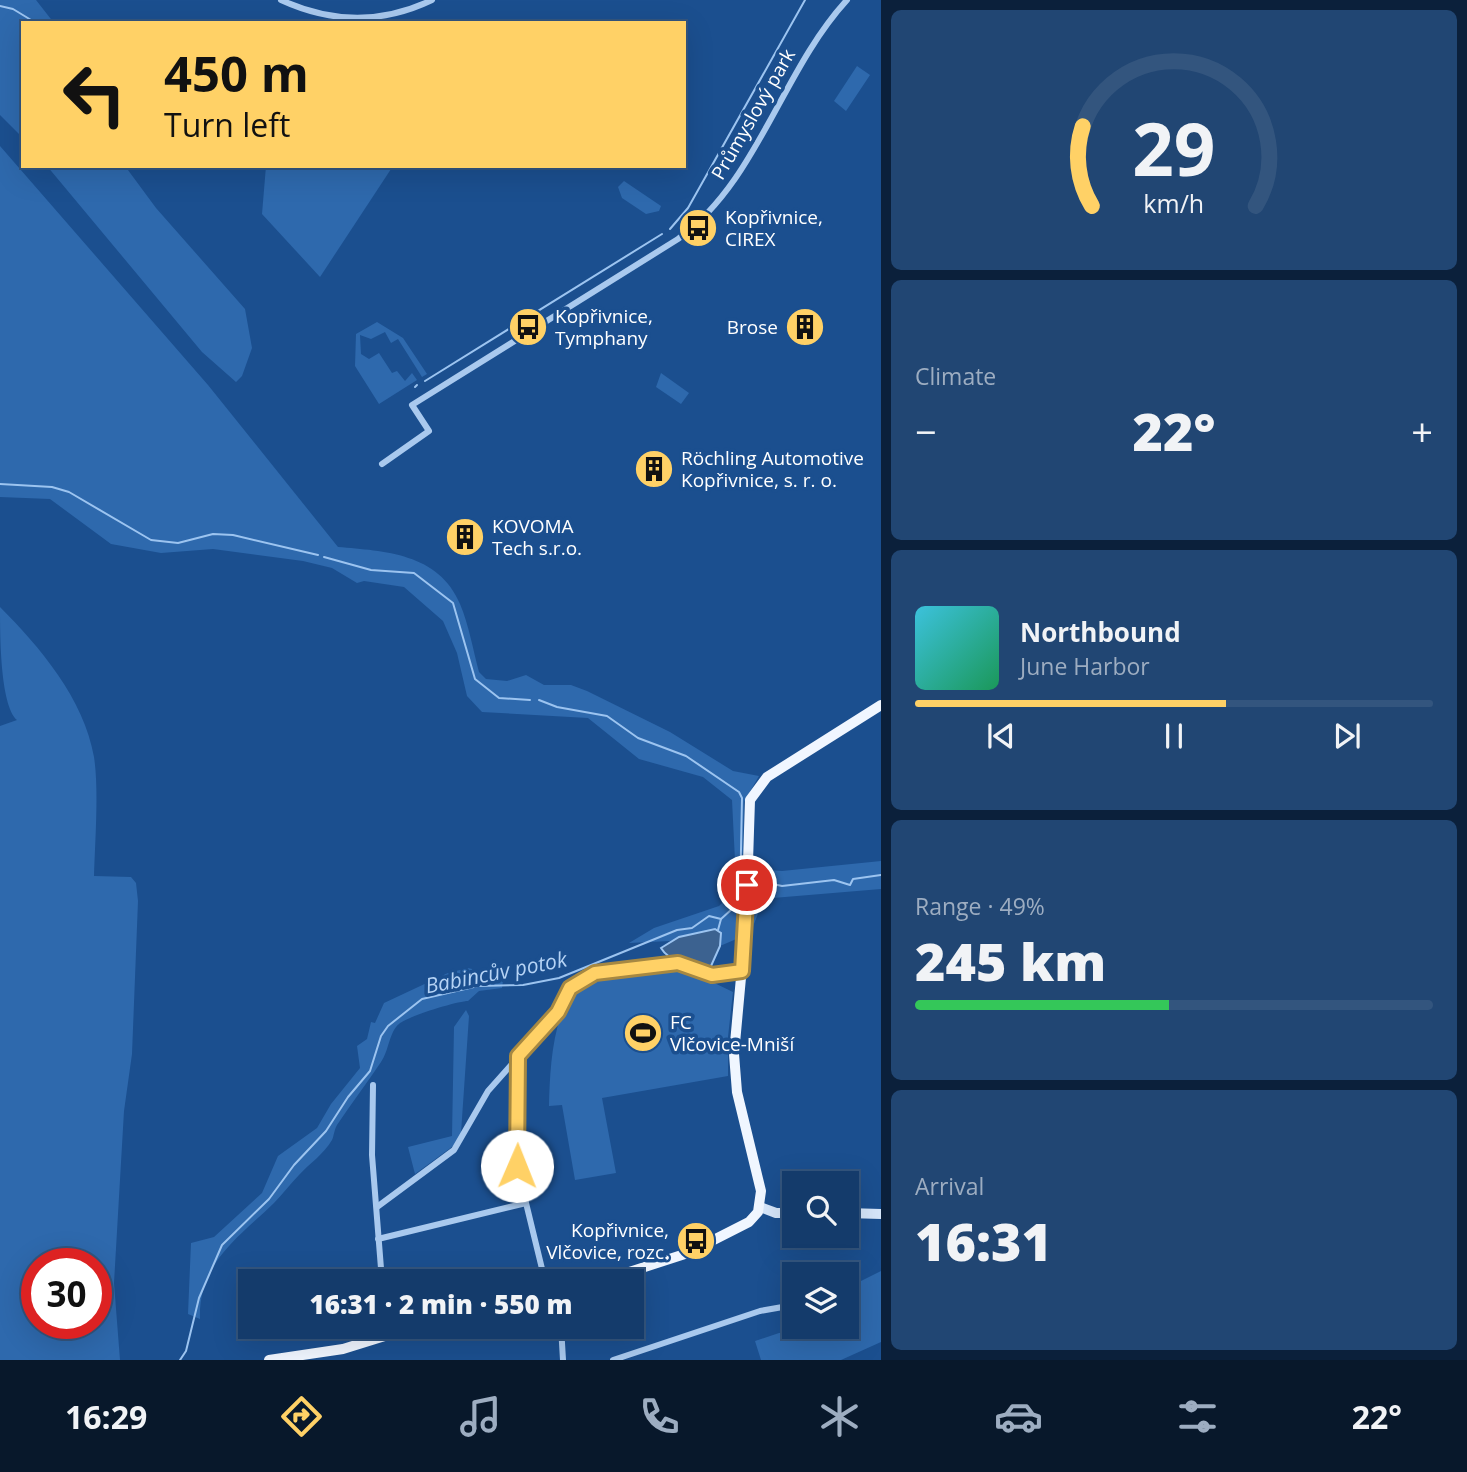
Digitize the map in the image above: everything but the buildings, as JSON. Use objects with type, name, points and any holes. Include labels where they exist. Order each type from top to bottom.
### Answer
[{"type":"main road","points":[[639,1269],[688,1253],[749,1222],[760,1208],[761,1191],[745,1129],[735,1072],[735,1027],[742,971],[748,811],[752,796],[761,783],[881,705]]},
{"type":"main road","points":[[760,1208],[782,1213]]},
{"type":"main road","points":[[859,1213],[881,1214]]},
{"type":"main road","points":[[270,1360],[318,1354],[363,1339]]},
{"type":"street","points":[[281,0],[312,13],[353,19],[391,15],[432,0]]},
{"type":"street","name":"Průmyslový park","points":[[382,464],[429,431],[412,405],[500,353],[678,239],[704,216],[728,190],[808,48],[847,0]]},
{"type":"street","points":[[377,1207],[454,1150],[477,1107],[558,1012],[570,988],[595,973],[678,963],[712,975],[742,971]]},
{"type":"street","points":[[518,1056],[517,1166],[542,1269]]},
{"type":"street","points":[[373,1085],[372,1155],[381,1269]]},
{"type":"street","points":[[378,1239],[526,1203]]},
{"type":"street","points":[[613,1360],[760,1311],[782,1308]]},
{"type":"street","points":[[562,1339],[563,1360]]},
{"type":"shaded area","points":[[0,0],[36,0],[52,21],[21,21],[21,136],[0,115]]},
{"type":"shaded area","points":[[857,66],[870,75],[846,111],[834,101]]},
{"type":"shaded area","points":[[0,146],[208,385],[338,547],[374,550],[408,558],[439,574],[451,587],[463,612],[479,672],[486,679],[507,681],[526,675],[544,685],[571,685],[670,732],[733,771],[759,776],[744,802],[741,937],[720,946],[721,933],[715,929],[670,941],[629,943],[654,928],[719,906],[726,899],[736,881],[732,800],[703,777],[639,759],[588,718],[482,712],[467,696],[457,653],[443,621],[404,587],[364,581],[357,583],[332,568],[303,561],[213,549],[161,553],[111,544],[50,499],[0,497]]},
{"type":"shaded area","points":[[49,168],[126,168],[156,208],[245,309],[252,348],[242,376],[236,382],[202,352]]},
{"type":"shaded area","points":[[266,168],[392,168],[320,277],[262,214]]},
{"type":"shaded area","points":[[624,181],[661,206],[659,211],[646,214],[622,198],[618,187]]},
{"type":"shaded area","points":[[377,322],[403,338],[427,374],[422,377],[398,339],[391,343],[385,332],[371,339],[360,335],[361,354],[369,359],[379,353],[392,373],[397,371],[405,381],[412,373],[417,380],[379,404],[355,366],[356,334]]},
{"type":"shaded area","points":[[661,373],[689,393],[681,404],[656,387]]},
{"type":"shaded area","points":[[0,607],[58,675],[81,715],[89,736],[96,784],[94,876],[131,877],[136,883],[138,901],[132,1054],[124,1111],[114,1283],[120,1360],[0,1360],[0,726],[17,720],[7,700],[1,651]]},
{"type":"shaded area","points":[[754,860],[762,869],[767,866],[770,870],[782,871],[881,861],[881,889],[773,898],[761,906],[754,924]]},
{"type":"shaded area","points":[[715,929],[721,933],[720,946],[711,966],[683,963],[670,957],[661,948],[679,937]]},
{"type":"shaded area","name":"FC Vlčovice-Mniší","points":[[677,965],[733,992],[728,1037],[728,1076],[602,1098],[616,1173],[575,1180],[562,1105],[549,1106],[554,1041],[563,1009],[580,982]]},
{"type":"shaded area","points":[[472,969],[475,980],[503,981],[502,988],[479,991],[468,1001],[412,1017],[396,1027],[384,1058],[337,1125],[329,1145],[223,1253],[206,1282],[201,1299],[200,1319],[188,1314],[191,1243],[214,1237],[262,1193],[278,1156],[317,1128],[331,1104],[360,1068],[357,1046],[367,1039],[371,1022],[375,1023],[384,1003],[448,973]]},
{"type":"shaded area","points":[[466,1010],[469,1016],[461,1133],[456,1144],[415,1174],[408,1147],[452,1136],[454,1027]]},
{"type":"shaded area","points":[[881,1271],[881,1342],[841,1360],[761,1360],[755,1341],[779,1333],[782,1333],[782,1339],[859,1339],[859,1282]]},
{"type":"waterway","points":[[670,229],[688,208],[805,0]]},
{"type":"waterway","points":[[0,6],[13,9],[33,21]]},
{"type":"waterway","points":[[425,381],[662,234]]},
{"type":"waterway","points":[[0,484],[52,487],[69,492],[151,540],[178,543],[213,534],[233,535],[318,555]]},
{"type":"waterway","points":[[324,557],[371,570],[414,573],[453,603],[475,679],[499,698],[530,700]]},
{"type":"waterway","points":[[539,700],[557,707],[607,716],[638,738],[686,756],[739,792],[742,798],[740,901]]},
{"type":"waterway","name":"Babincův potok","points":[[753,893],[768,883],[782,886],[834,880],[850,885],[853,879],[881,875]]},
{"type":"waterway","name":"Babincův potok","points":[[180,1360],[186,1351],[199,1298],[222,1245],[269,1199],[294,1165],[326,1131],[348,1097],[370,1071],[381,1036],[388,1026],[422,999],[478,986],[523,985],[559,978],[677,930],[692,928],[709,916],[721,919],[743,899]]},
{"type":"waterway","points":[[718,930],[721,919]]},
{"type":"place","name":"Kopřivnice, CIREX","points":[[698,228]]},
{"type":"place","name":"Kopřivnice, Tymphany","points":[[528,327]]},
{"type":"place","name":"Brose","points":[[805,327]]},
{"type":"place","name":"Röchling Automotive Kopřivnice, s. r. o.","points":[[654,469]]},
{"type":"place","name":"KOVOMA Tech s.r.o.","points":[[465,537]]},
{"type":"place","name":"FC Vlčovice-Mniší","points":[[643,1033]]},
{"type":"place","name":"Kopřivnice, Vlčovice, rozc.","points":[[696,1241]]},
{"type":"route","points":[[517,1166],[518,1056],[558,1012],[562,999],[570,988],[576,982],[601,971],[678,963],[712,975],[742,971],[747,885]]}]
